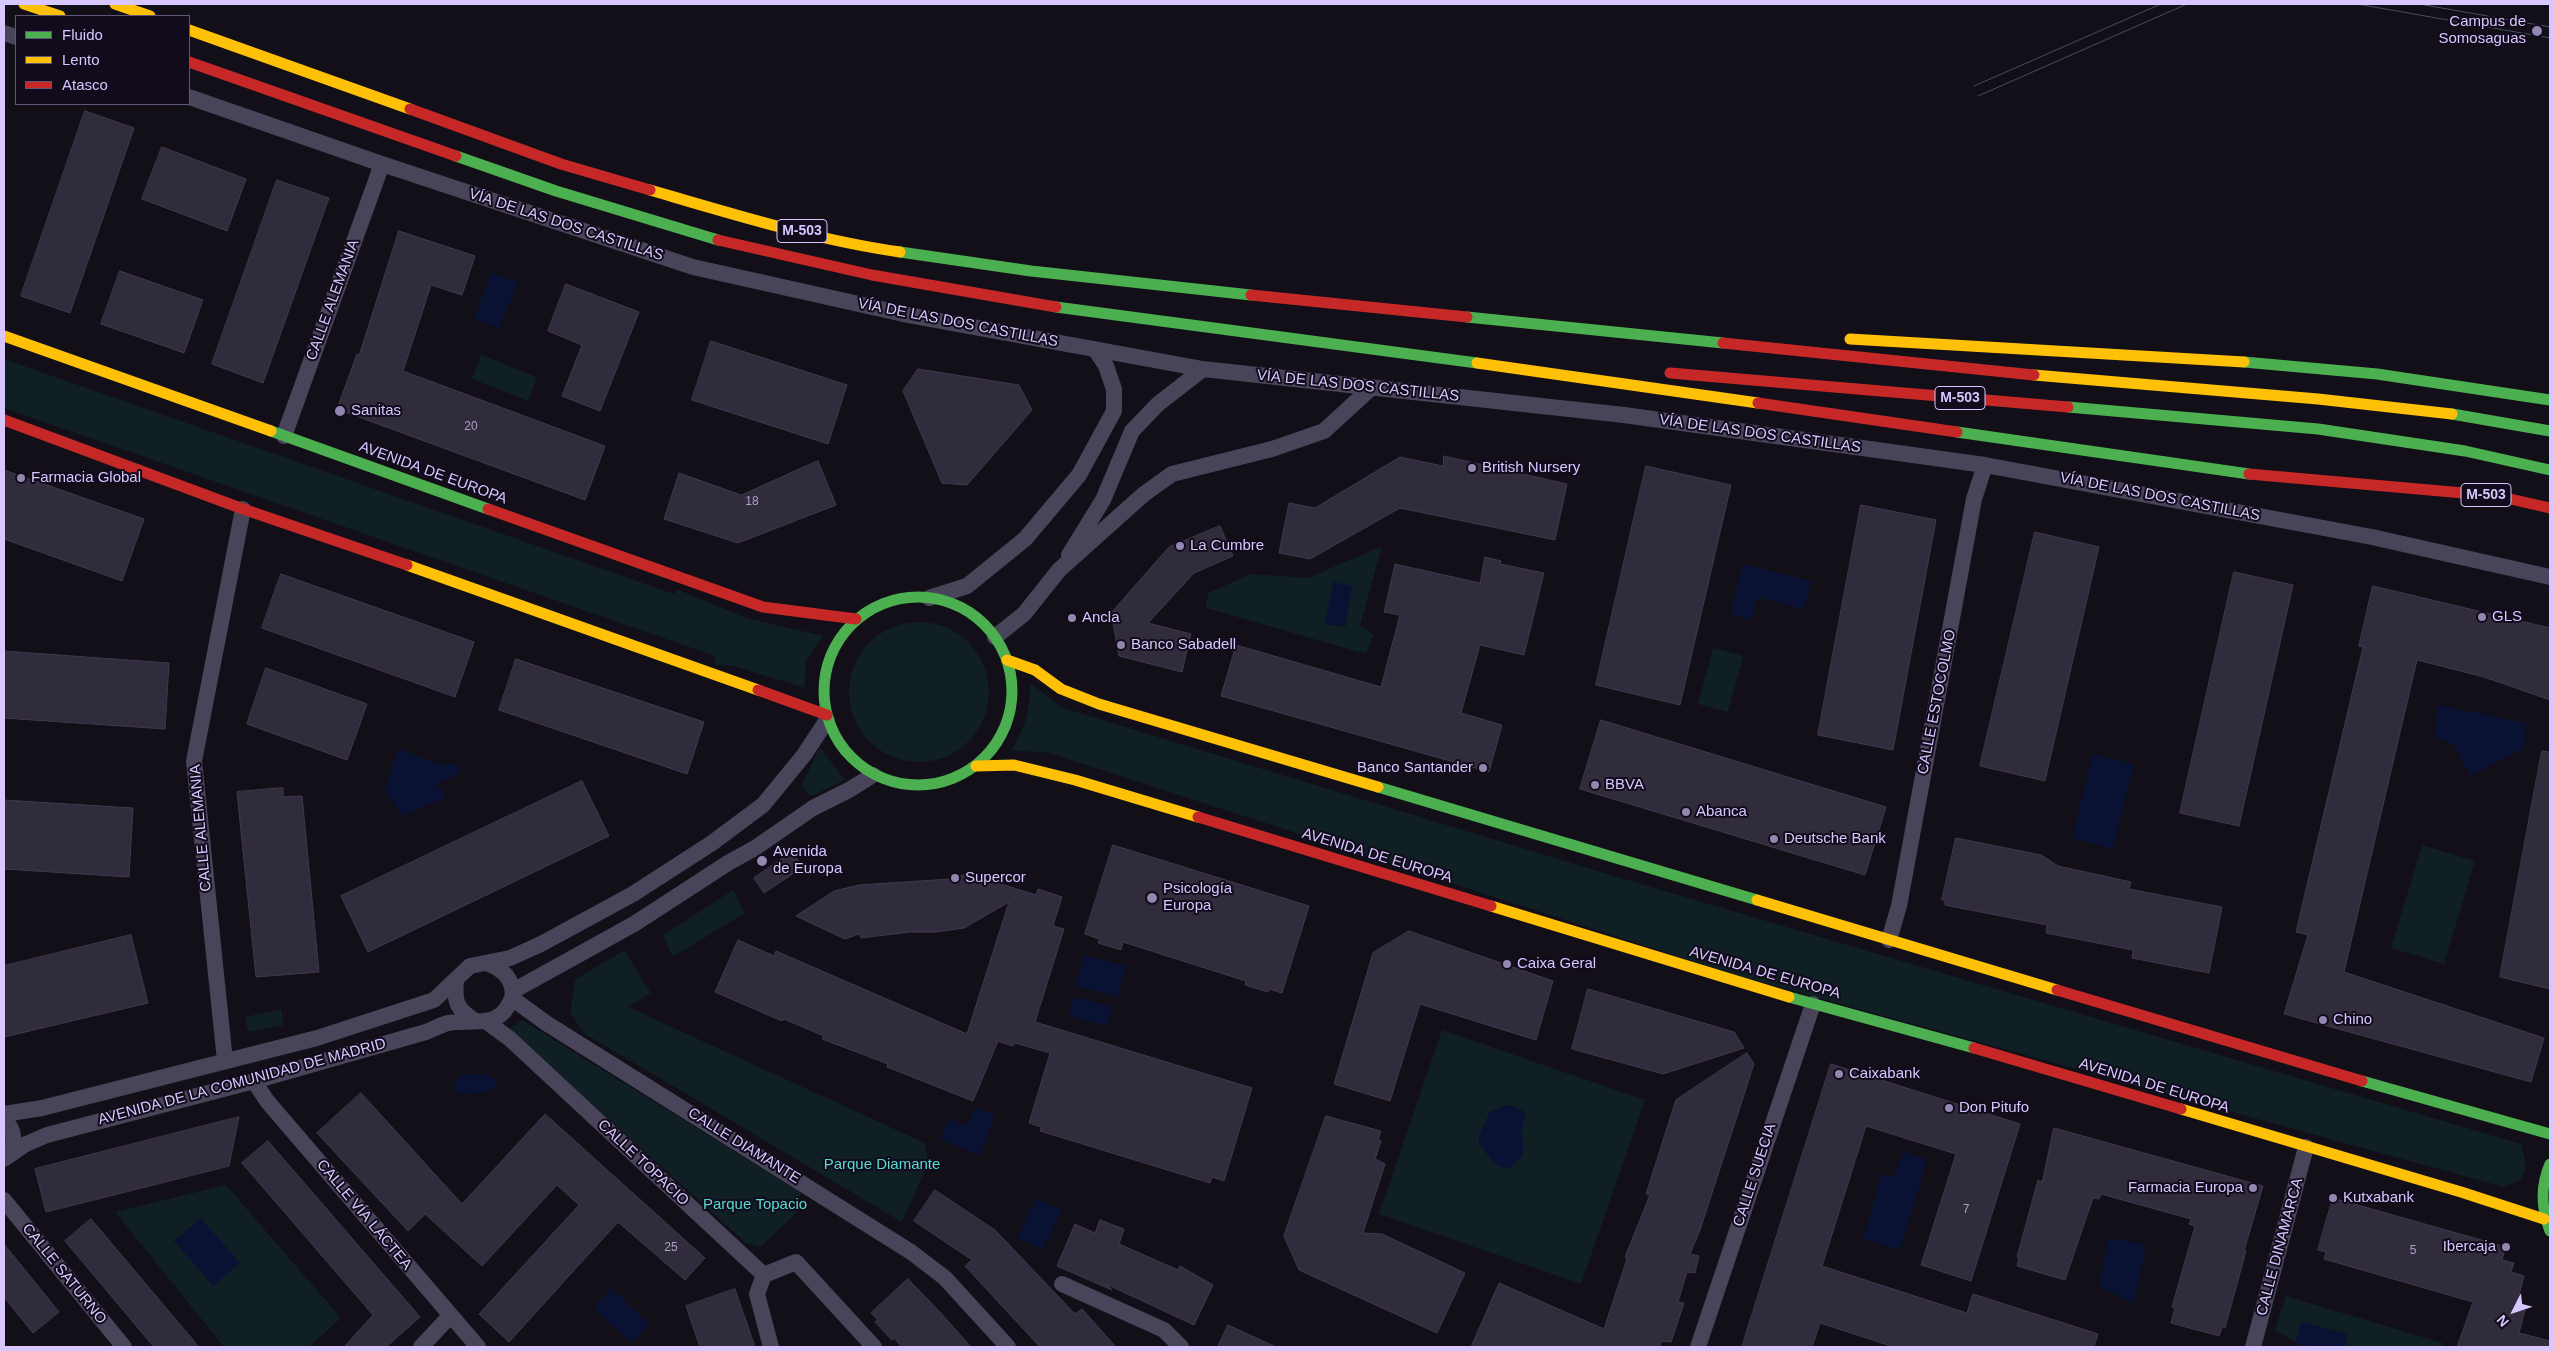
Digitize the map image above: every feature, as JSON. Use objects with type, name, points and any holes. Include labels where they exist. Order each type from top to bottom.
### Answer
[{"type":"main road","points":[[24,4],[57,15]]},
{"type":"main road","points":[[115,4],[147,15]]},
{"type":"main road","name":"M-503","points":[[190,30],[561,164],[736,215],[876,249],[1031,271],[1443,315],[2004,372],[2318,399],[2469,416],[2550,430]]},
{"type":"main road","name":"M-503","points":[[190,62],[556,190],[734,245],[872,275],[1041,305],[1367,347],[2256,475],[2497,496],[2550,508]]},
{"type":"main road","name":"M-503","points":[[1443,315],[1726,331]]},
{"type":"main road","name":"AVENIDA DE EUROPA","points":[[4,336],[763,607],[856,619]]},
{"type":"main road","points":[[1834,338],[2289,365],[2425,380],[2550,400]]},
{"type":"main road","name":"M-503","points":[[1367,347],[1573,364]]},
{"type":"main road","name":"M-503","points":[[1662,372],[2318,429],[2465,451],[2550,470]]},
{"type":"main road","points":[[4,420],[244,509],[515,602],[827,718]]},
{"type":"main road","points":[[929,598],[954,604],[969,614],[994,637],[1007,660],[1012,689],[1008,718],[996,745],[976,766],[943,783],[907,786],[873,775],[844,752],[827,718],[824,676],[835,645],[856,619],[878,605],[895,600],[929,598]]},
{"type":"main road","points":[[1007,660],[1035,670],[1061,688],[1099,704],[2445,1106],[2550,1134]]},
{"type":"main road","name":"AVENIDA DE EUROPA","points":[[976,766],[1014,765],[1075,780],[1813,1004],[1902,1027],[2461,1192],[2544,1219]]},
{"type":"main road","points":[[2550,1164],[2545,1174],[2541,1197],[2544,1219],[2550,1231]]},
{"type":"street","name":"VÍA DE LAS DOS CASTILLAS","points":[[190,97],[382,164],[693,267],[908,315],[1203,369],[1624,415],[1984,464],[2372,537],[2550,577]]},
{"type":"street","name":"CALLE ALEMANIA","points":[[284,436],[382,164]]},
{"type":"street","points":[[929,598],[967,586],[1025,539],[1079,476],[1114,411],[1114,388],[1106,366],[1095,349]]},
{"type":"street","points":[[994,637],[1024,614],[1060,570],[1103,500],[1132,431],[1158,404],[1203,369]]},
{"type":"street","points":[[1060,570],[1144,494],[1172,474],[1272,449],[1324,431],[1372,387]]},
{"type":"street","name":"CALLE ESTOCOLMO","points":[[1889,940],[1899,906],[1974,499],[1984,464]]},
{"type":"street","name":"CALLE ALEMANIA","points":[[225,1061],[194,761],[244,509]]},
{"type":"street","points":[[827,718],[804,755],[762,805],[712,843],[633,894],[550,940],[510,958],[489,964],[470,966],[456,981],[454,997],[461,1012],[481,1022],[504,1014],[513,995],[634,924],[728,863],[755,848],[813,808],[850,790],[873,775]]},
{"type":"street","points":[[489,964],[501,969],[510,979],[513,995]]},
{"type":"street","name":"AVENIDA DE LA COMUNIDAD DE MADRID","points":[[4,1114],[42,1108],[317,1038],[434,1000],[456,981]]},
{"type":"street","name":"CALLE DIAMANTE","points":[[513,995],[533,1015],[772,1163],[911,1252],[944,1278],[1008,1347]]},
{"type":"street","name":"CALLE SUECIA","points":[[1698,1347],[1813,1004]]},
{"type":"street","name":"AVENIDA DE LA COMUNIDAD DE MADRID","points":[[8,1156],[47,1135],[254,1081],[426,1032],[447,1023],[481,1022]]},
{"type":"street","name":"CALLE TOPACIO","points":[[481,1022],[510,1038],[764,1275]]},
{"type":"street","name":"CALLE VÍA LÁCTEA","points":[[254,1081],[267,1101],[478,1347]]},
{"type":"street","points":[[4,1120],[9,1124],[14,1138],[8,1156]]},
{"type":"street","name":"CALLE DINAMARCA","points":[[2253,1347],[2306,1147]]},
{"type":"street","name":"CALLE SATURNO","points":[[4,1200],[124,1347]]},
{"type":"street","points":[[771,1347],[757,1294],[764,1275],[796,1262],[874,1347]]},
{"type":"street","points":[[1062,1284],[1164,1330],[1181,1347]]},
{"type":"street","points":[[421,1347],[450,1316]]},
{"type":"green space","points":[[481,355],[537,377],[528,401],[472,379]]},
{"type":"green space","points":[[4,359],[674,594],[677,589],[746,618],[823,636],[806,660],[805,688],[734,666],[715,665],[715,656],[4,408]]},
{"type":"green space","points":[[1382,546],[1360,626],[1374,635],[1366,654],[1206,608],[1208,593],[1251,574],[1308,578]]},
{"type":"green space","points":[[919,622],[933,623],[946,627],[969,642],[984,665],[988,678],[988,706],[984,719],[969,742],[946,757],[933,761],[919,762],[905,761],[892,757],[869,742],[854,719],[850,706],[849,692],[850,678],[854,665],[869,642],[892,627],[905,623]]},
{"type":"green space","points":[[1713,648],[1743,656],[1728,712],[1698,704]]},
{"type":"green space","points":[[1030,683],[1063,708],[1604,873],[2521,1144],[2526,1164],[2522,1179],[2504,1187],[1732,974],[1046,752],[1011,751],[1026,718]]},
{"type":"green space","points":[[820,747],[845,780],[811,796],[801,786]]},
{"type":"green space","points":[[2422,845],[2475,861],[2444,964],[2391,948]]},
{"type":"green space","points":[[733,890],[745,913],[673,957],[663,935]]},
{"type":"green space","name":"Parque Diamante","points":[[624,950],[651,993],[628,1007],[925,1143],[928,1164],[902,1222],[585,1034],[570,1013],[575,980]]},
{"type":"green space","points":[[281,1009],[284,1025],[248,1032],[245,1017]]},
{"type":"green space","name":"Parque Topacio","points":[[522,1020],[800,1192],[801,1209],[760,1247],[746,1243],[509,1029]]},
{"type":"green space","points":[[1442,1030],[1645,1100],[1581,1284],[1379,1214]]},
{"type":"green space","points":[[226,1185],[341,1318],[309,1347],[224,1347],[115,1212]]},
{"type":"green space","points":[[2286,1296],[2443,1343],[2441,1347],[2304,1347],[2275,1330]]},
{"type":"water","points":[[491,273],[518,282],[499,328],[474,319]]},
{"type":"water","points":[[1743,564],[1811,581],[1804,609],[1757,597],[1751,620],[1730,614]]},
{"type":"water","points":[[1333,582],[1352,586],[1345,627],[1325,624]]},
{"type":"water","points":[[2438,705],[2526,723],[2524,748],[2470,776],[2455,745],[2434,737]]},
{"type":"water","points":[[399,749],[439,764],[457,764],[461,772],[436,785],[446,795],[442,799],[403,816],[385,790]]},
{"type":"water","points":[[2093,754],[2134,764],[2113,849],[2072,838]]},
{"type":"water","points":[[1084,955],[1126,966],[1118,997],[1076,986]]},
{"type":"water","points":[[1074,997],[1112,1007],[1107,1026],[1069,1016]]},
{"type":"water","points":[[463,1074],[488,1074],[495,1081],[495,1087],[478,1093],[458,1093],[453,1084]]},
{"type":"water","points":[[1505,1105],[1516,1107],[1526,1113],[1521,1134],[1524,1142],[1522,1157],[1510,1168],[1499,1166],[1495,1163],[1479,1144],[1479,1135],[1490,1112]]},
{"type":"water","points":[[975,1107],[995,1116],[979,1156],[940,1139],[948,1119],[967,1126]]},
{"type":"water","points":[[1903,1152],[1927,1160],[1900,1250],[1863,1239],[1882,1174],[1895,1177]]},
{"type":"water","points":[[1036,1198],[1062,1210],[1043,1250],[1017,1238]]},
{"type":"water","points":[[201,1218],[240,1263],[213,1286],[174,1241]]},
{"type":"water","points":[[2108,1238],[2146,1245],[2134,1304],[2099,1286]]},
{"type":"water","points":[[611,1288],[649,1324],[631,1343],[594,1308]]},
{"type":"water","points":[[2301,1322],[2349,1334],[2345,1347],[2311,1347],[2295,1343]]},
{"type":"building","points":[[85,111],[134,128],[70,313],[21,296]]},
{"type":"building","points":[[162,147],[246,179],[227,231],[142,199]]},
{"type":"building","points":[[277,180],[329,198],[263,383],[212,364]]},
{"type":"building","points":[[399,231],[475,256],[462,295],[431,285],[403,371],[605,446],[585,500],[337,409],[357,354],[359,355]]},
{"type":"building","points":[[120,271],[203,300],[184,353],[101,324]]},
{"type":"building","points":[[566,284],[639,312],[600,411],[562,396],[582,345],[548,331]]},
{"type":"building","points":[[711,341],[847,385],[828,444],[692,400]]},
{"type":"building","points":[[918,369],[1019,385],[1032,410],[967,485],[942,483],[903,391]]},
{"type":"building","points":[[1444,456],[1567,484],[1555,540],[1400,508],[1310,559],[1279,553],[1289,503],[1315,508],[1400,457],[1443,466]]},
{"type":"building","points":[[818,461],[836,505],[738,543],[664,519],[679,473],[741,495]]},
{"type":"building","points":[[1646,466],[1731,485],[1680,705],[1596,685]]},
{"type":"building","points":[[4,470],[144,519],[122,581],[4,539]]},
{"type":"building","points":[[1861,505],[1936,520],[1893,750],[1818,735]]},
{"type":"building","points":[[1220,526],[1233,556],[1194,573],[1148,623],[1191,634],[1182,672],[1119,656],[1111,613],[1169,547]]},
{"type":"building","points":[[2035,532],[2099,547],[2045,781],[1980,766]]},
{"type":"building","points":[[1485,557],[1501,561],[1500,564],[1544,573],[1524,655],[1480,645],[1461,713],[1502,725],[1489,772],[1221,696],[1236,645],[1381,687],[1400,615],[1384,612],[1395,564],[1480,583]]},
{"type":"building","points":[[2234,572],[2293,585],[2239,826],[2180,813]]},
{"type":"building","points":[[281,574],[474,642],[455,697],[262,628]]},
{"type":"building","points":[[2373,586],[2550,628],[2550,700],[2484,677],[2417,660],[2344,972],[2544,1038],[2531,1082],[2284,1014],[2308,935],[2296,932],[2363,647],[2359,646]]},
{"type":"building","points":[[4,651],[169,663],[165,729],[4,718]]},
{"type":"building","points":[[516,659],[704,722],[687,774],[499,710]]},
{"type":"building","points":[[266,668],[367,704],[347,760],[247,724]]},
{"type":"building","points":[[1601,720],[1886,807],[1865,875],[1580,789]]},
{"type":"building","points":[[2542,751],[2550,752],[2550,989],[2500,977]]},
{"type":"building","points":[[582,781],[609,836],[368,952],[341,896]]},
{"type":"building","points":[[283,788],[283,797],[302,796],[319,972],[256,977],[237,792]]},
{"type":"building","points":[[4,800],[133,808],[129,877],[4,869]]},
{"type":"building","points":[[1956,838],[2041,855],[2058,866],[2131,882],[2129,889],[2222,907],[2209,973],[2132,958],[2133,950],[2046,933],[2047,925],[1945,905],[1945,900],[1942,900]]},
{"type":"building","points":[[1113,845],[1309,906],[1282,993],[1269,989],[1268,992],[1245,985],[1246,981],[1123,942],[1121,950],[1098,943],[1099,939],[1085,934]]},
{"type":"building","name":"Avenida de Europa","points":[[792,852],[803,867],[764,893],[754,878]]},
{"type":"building","points":[[974,872],[979,884],[1000,876],[998,883],[1036,895],[1038,889],[1062,897],[1053,926],[1064,929],[1035,1022],[1252,1088],[1224,1181],[1212,1177],[1210,1183],[1040,1131],[1041,1127],[1029,1123],[1050,1053],[1015,1043],[1013,1046],[998,1041],[973,1101],[887,1067],[888,1064],[822,1039],[824,1036],[784,1019],[782,1021],[715,992],[738,940],[774,956],[776,951],[967,1034],[1009,902],[964,928],[861,938],[859,934],[845,939],[796,916],[834,891],[859,885],[950,879]]},
{"type":"building","points":[[1409,931],[1553,981],[1536,1040],[1420,1004],[1390,1101],[1334,1084],[1373,953]]},
{"type":"building","points":[[131,935],[148,1003],[4,1037],[4,966]]},
{"type":"building","points":[[1588,989],[1734,1032],[1744,1048],[1663,1074],[1572,1049]]},
{"type":"building","points":[[1747,1053],[1754,1064],[1700,1230],[1690,1254],[1699,1256],[1695,1273],[1687,1272],[1678,1302],[1684,1303],[1671,1342],[1662,1341],[1659,1347],[1471,1347],[1499,1283],[1604,1329],[1627,1259],[1625,1257],[1650,1195],[1646,1194],[1676,1100]]},
{"type":"building","points":[[1831,1064],[2020,1124],[1971,1281],[1921,1265],[1956,1154],[1866,1126],[1822,1266],[1967,1313],[1973,1294],[2098,1334],[2094,1347],[1894,1347],[1820,1323],[1812,1347],[1742,1347]]},
{"type":"building","points":[[361,1093],[462,1204],[545,1114],[705,1258],[685,1280],[618,1222],[509,1342],[479,1314],[579,1205],[557,1185],[482,1266],[425,1214],[408,1231],[317,1133]]},
{"type":"building","points":[[1326,1116],[1381,1131],[1378,1139],[1381,1141],[1375,1159],[1385,1164],[1363,1233],[1382,1234],[1465,1273],[1437,1333],[1299,1270],[1284,1236]]},
{"type":"building","points":[[239,1117],[229,1166],[46,1212],[35,1169]]},
{"type":"building","points":[[2054,1128],[2263,1186],[2244,1251],[2246,1251],[2225,1328],[2222,1327],[2219,1336],[2171,1323],[2175,1308],[2172,1307],[2195,1226],[2189,1224],[2191,1219],[2101,1194],[2099,1199],[2093,1198],[2065,1280],[2017,1266],[2019,1258],[2017,1257],[2038,1180],[2042,1182]]},
{"type":"building","points":[[268,1141],[420,1317],[386,1347],[344,1347],[373,1315],[242,1163]]},
{"type":"building","points":[[935,1190],[995,1230],[1075,1314],[1082,1309],[1116,1347],[1040,1347],[965,1266],[972,1260],[914,1221]]},
{"type":"building","points":[[2333,1198],[2506,1247],[2502,1260],[2514,1263],[2511,1272],[2524,1276],[2516,1307],[2525,1310],[2519,1333],[2550,1341],[2550,1347],[2457,1347],[2473,1302],[2324,1259],[2326,1252],[2318,1250]]},
{"type":"building","points":[[91,1219],[199,1347],[154,1347],[65,1241]]},
{"type":"building","points":[[1100,1220],[1124,1229],[1119,1244],[1178,1270],[1180,1266],[1213,1285],[1194,1325],[1106,1284],[1112,1290],[1057,1266],[1075,1224],[1095,1233]]},
{"type":"building","points":[[4,1244],[59,1312],[33,1333],[4,1297]]},
{"type":"building","points":[[908,1279],[971,1347],[902,1347],[894,1338],[892,1340],[875,1322],[878,1320],[871,1313]]},
{"type":"building","points":[[735,1289],[755,1347],[700,1347],[686,1306]]},
{"type":"building","points":[[1228,1325],[1276,1347],[1218,1347]]},
{"type":"tram line","points":[[1974,86],[2161,4]]},
{"type":"tram line","points":[[1978,96],[2187,4]]},
{"type":"tram line","points":[[2357,4],[2550,38]]},
{"type":"tram line","points":[[2419,4],[2550,27]]},
{"type":"traffic: fast","points":[[456,156],[556,191],[718,240]]},
{"type":"traffic: fast","points":[[900,252],[1031,271],[1251,295]]},
{"type":"traffic: fast","points":[[1056,307],[1477,363]]},
{"type":"traffic: fast","points":[[1467,317],[1723,343]]},
{"type":"traffic: fast","points":[[2244,362],[2377,374],[2550,400]]},
{"type":"traffic: fast","points":[[2068,407],[2318,429],[2465,451],[2550,470]]},
{"type":"traffic: fast","points":[[2452,414],[2550,431]]},
{"type":"traffic: fast","points":[[271,431],[488,509]]},
{"type":"traffic: fast","points":[[1957,432],[2249,474]]},
{"type":"traffic: fast","points":[[918,597],[954,604],[970,613],[984,625],[996,639],[1005,655],[1012,691],[1005,727],[996,743],[984,757],[970,769],[954,778],[918,785],[882,778],[866,769],[852,757],[840,743],[831,727],[824,691],[831,655],[840,639],[852,625],[866,613],[882,604],[918,597]]},
{"type":"traffic: fast","points":[[1378,787],[1757,900]]},
{"type":"traffic: fast","points":[[1789,997],[1974,1048]]},
{"type":"traffic: fast","points":[[2362,1081],[2550,1134]]},
{"type":"traffic: fast","points":[[2550,1164],[2543,1189],[2543,1206],[2550,1231]]},
{"type":"traffic: slow","points":[[24,4],[57,15]]},
{"type":"traffic: slow","points":[[115,4],[147,15]]},
{"type":"traffic: slow","points":[[190,30],[410,109]]},
{"type":"traffic: slow","points":[[650,190],[743,217],[837,241],[900,252]]},
{"type":"traffic: slow","points":[[4,336],[271,431]]},
{"type":"traffic: slow","points":[[1850,339],[2244,362]]},
{"type":"traffic: slow","points":[[1477,363],[1758,403]]},
{"type":"traffic: slow","points":[[2034,375],[2318,399],[2452,414]]},
{"type":"traffic: slow","points":[[407,565],[758,690]]},
{"type":"traffic: slow","points":[[1007,660],[1035,670],[1061,689],[1099,704],[1378,787]]},
{"type":"traffic: slow","points":[[976,766],[1014,765],[1075,780],[1198,817]]},
{"type":"traffic: slow","points":[[1757,900],[2057,990]]},
{"type":"traffic: slow","points":[[1491,906],[1789,997]]},
{"type":"traffic: slow","points":[[2181,1109],[2461,1192],[2544,1219]]},
{"type":"traffic: jam","points":[[190,62],[456,156]]},
{"type":"traffic: jam","points":[[410,109],[561,164],[650,190]]},
{"type":"traffic: jam","points":[[718,240],[872,275],[1056,307]]},
{"type":"traffic: jam","points":[[1251,295],[1467,317]]},
{"type":"traffic: jam","points":[[1723,343],[2034,375]]},
{"type":"traffic: jam","points":[[1670,373],[2068,407]]},
{"type":"traffic: jam","points":[[1758,403],[1957,432]]},
{"type":"traffic: jam","points":[[4,420],[243,509],[407,565]]},
{"type":"traffic: jam","points":[[2249,474],[2497,496],[2550,508]]},
{"type":"traffic: jam","points":[[488,509],[763,607],[856,619]]},
{"type":"traffic: jam","points":[[758,690],[827,715]]},
{"type":"traffic: jam","points":[[1198,817],[1491,906]]},
{"type":"traffic: jam","points":[[2057,990],[2362,1081]]},
{"type":"traffic: jam","points":[[1974,1048],[2181,1109]]},
{"type":"place","name":"Campus de Somosaguas","points":[[2537,31]]},
{"type":"place","name":"Sanitas","points":[[340,411]]},
{"type":"place","name":"British Nursery","points":[[1472,468]]},
{"type":"place","name":"Farmacia Global","points":[[21,478]]},
{"type":"place","name":"La Cumbre","points":[[1180,546]]},
{"type":"place","name":"GLS","points":[[2482,617]]},
{"type":"place","name":"Ancla","points":[[1072,618]]},
{"type":"place","name":"Banco Sabadell","points":[[1121,645]]},
{"type":"place","name":"Banco Santander","points":[[1483,768]]},
{"type":"place","name":"BBVA","points":[[1595,785]]},
{"type":"place","name":"Abanca","points":[[1686,812]]},
{"type":"place","name":"Deutsche Bank","points":[[1774,839]]},
{"type":"place","name":"Avenida de Europa","points":[[762,861]]},
{"type":"place","name":"Supercor","points":[[955,878]]},
{"type":"place","name":"Psicología Europa","points":[[1152,898]]},
{"type":"place","name":"Caixa Geral","points":[[1507,964]]},
{"type":"place","name":"Chino","points":[[2323,1020]]},
{"type":"place","name":"Caixabank","points":[[1839,1074]]},
{"type":"place","name":"Don Pitufo","points":[[1949,1108]]},
{"type":"place","name":"Farmacia Europa","points":[[2253,1188]]},
{"type":"place","name":"Kutxabank","points":[[2333,1198]]},
{"type":"place","name":"Ibercaja","points":[[2506,1247]]}]
